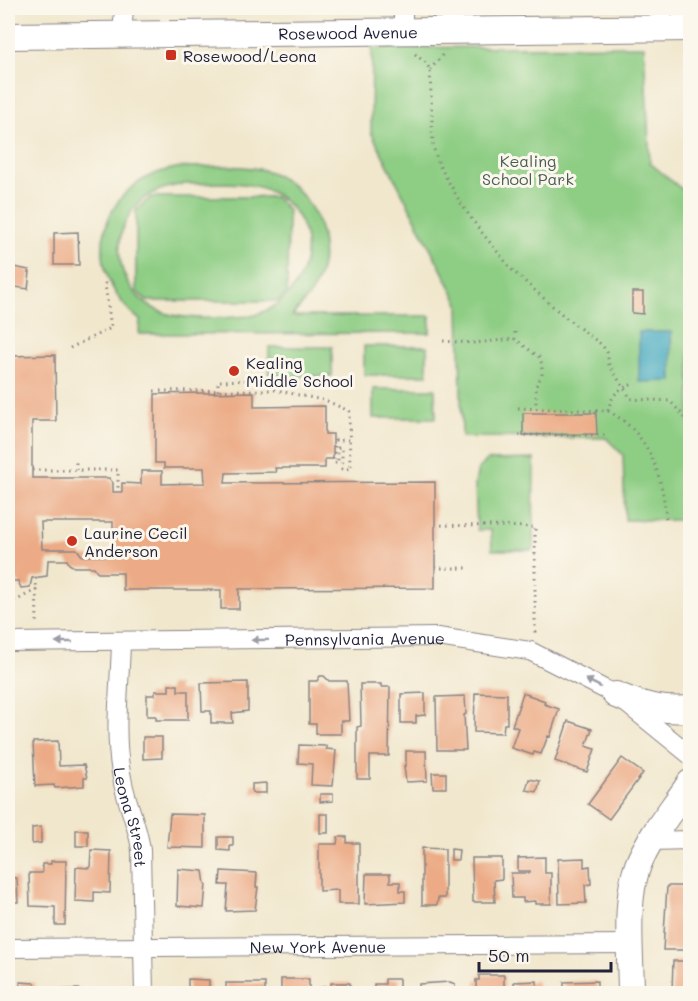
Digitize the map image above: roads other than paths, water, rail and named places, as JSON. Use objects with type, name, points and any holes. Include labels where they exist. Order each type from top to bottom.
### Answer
[{"type":"street","points":[[122,36],[124,8]]},
{"type":"street","name":"Rosewood Avenue","points":[[8,36],[406,31],[662,18],[690,28]]},
{"type":"street","name":"Pennsylvania Avenue","points":[[8,642],[438,637],[530,651],[615,695],[690,755]]},
{"type":"street","name":"Leona Street","points":[[121,642],[118,751],[122,780],[138,830],[141,850],[144,993]]},
{"type":"street","points":[[615,695],[644,706],[668,711],[690,709]]},
{"type":"street","points":[[631,993],[630,916],[632,890],[638,865],[651,841],[690,783]]},
{"type":"street","points":[[651,841],[690,840]]},
{"type":"street","name":"New York Avenue","points":[[8,948],[631,944]]},
{"type":"water","points":[[639,332],[671,332],[672,381],[639,382]]},
{"type":"place","name":"Rosewood/Leona","points":[[171,55]]},
{"type":"place","name":"Kealing Middle School","points":[[234,371]]},
{"type":"place","name":"Laurine Cecil Anderson","points":[[72,541]]},
{"type":"park label","name":"Kealing School Park","points":[[528,169]]}]
